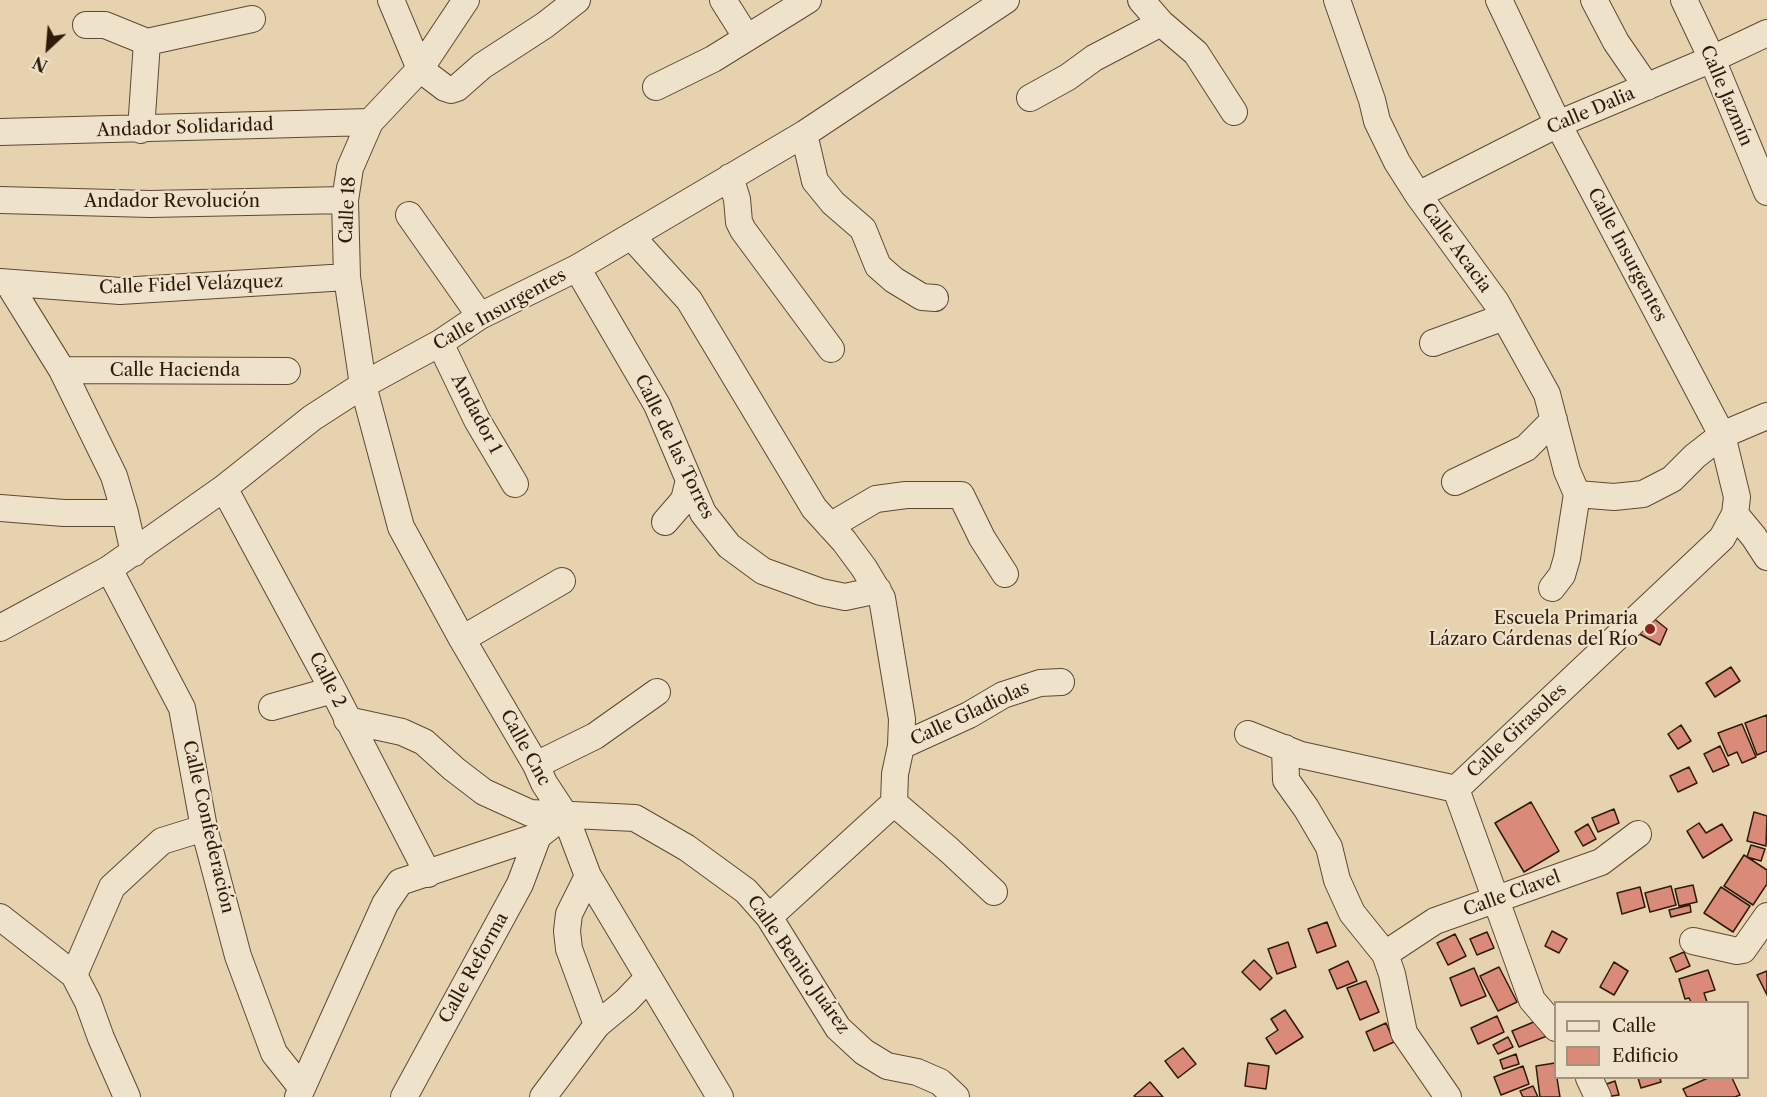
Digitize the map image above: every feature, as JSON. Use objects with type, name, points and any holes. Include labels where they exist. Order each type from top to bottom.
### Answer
[{"type":"street","points":[[390,0],[420,69],[451,90],[457,88],[483,66],[578,0]]},
{"type":"street","name":"Calle 18","points":[[363,385],[346,277],[345,200],[350,168],[370,122],[420,69],[466,0]]},
{"type":"street","points":[[723,0],[747,38]]},
{"type":"street","points":[[656,87],[713,59],[808,0]]},
{"type":"street","name":"Calle Insurgentes","points":[[0,628],[109,569],[224,488],[312,418],[363,385],[440,343],[480,316],[578,268],[804,134],[1006,0]]},
{"type":"street","points":[[1142,0],[1161,23],[1196,53],[1234,112]]},
{"type":"street","name":"Calle Acacia","points":[[1337,0],[1372,100],[1377,122],[1397,162],[1418,195],[1496,302],[1547,394],[1567,471],[1577,494]]},
{"type":"street","name":"Calle Insurgentes","points":[[1499,0],[1558,124],[1722,435],[1737,496],[1736,514]]},
{"type":"street","points":[[1594,0],[1616,42],[1647,87]]},
{"type":"street","name":"Calle Jazmín","points":[[1684,0],[1712,59],[1767,192]]},
{"type":"street","points":[[87,25],[105,25],[147,42],[252,19]]},
{"type":"street","points":[[1030,98],[1068,77],[1094,58],[1161,23]]},
{"type":"street","name":"Calle Dalia","points":[[1418,195],[1558,124],[1712,59],[1767,33]]},
{"type":"street","points":[[141,129],[147,42]]},
{"type":"street","name":"Andador Solidaridad","points":[[0,132],[370,122]]},
{"type":"street","points":[[804,134],[815,181],[833,203],[863,229],[878,266],[894,280],[922,297],[935,298]]},
{"type":"street","points":[[730,177],[737,200],[739,222],[743,230],[831,349]]},
{"type":"street","name":"Andador Revolución","points":[[0,200],[150,204],[345,200]]},
{"type":"street","points":[[409,215],[480,316]]},
{"type":"street","points":[[631,236],[689,300],[814,508],[864,568],[878,590],[882,598],[902,719],[901,746]]},
{"type":"street","name":"Calle de las Torres","points":[[578,268],[657,405],[703,513],[729,546],[763,571],[821,592],[845,597],[878,590]]},
{"type":"street","name":"Calle Fidel Velázquez","points":[[4,283],[120,291],[346,277]]},
{"type":"street","points":[[4,283],[62,370],[114,476],[134,552]]},
{"type":"street","points":[[1433,343],[1504,317]]},
{"type":"street","name":"Andador 1","points":[[440,343],[477,420],[514,484]]},
{"type":"street","name":"Calle Hacienda","points":[[62,370],[287,371]]},
{"type":"street","name":"Calle Cnc","points":[[363,385],[401,527],[462,639],[536,765],[544,783],[565,815],[588,876],[720,1097]]},
{"type":"street","points":[[1552,588],[1562,575],[1567,558],[1577,494],[1614,497],[1644,494],[1671,479],[1722,435],[1767,416]]},
{"type":"street","points":[[1455,482],[1526,448],[1554,420]]},
{"type":"street","points":[[665,522],[684,500],[689,480]]},
{"type":"street","name":"Calle 2","points":[[224,488],[333,690],[428,874]]},
{"type":"street","points":[[830,526],[876,499],[906,495],[961,495],[982,537],[1005,574]]},
{"type":"street","points":[[0,508],[64,513],[125,513]]},
{"type":"street","points":[[1736,514],[1767,557]]},
{"type":"street","name":"Calle Girasoles","points":[[1554,1026],[1532,1000],[1456,789],[1722,538],[1736,514]]},
{"type":"street","name":"Calle Confederación","points":[[109,569],[182,708],[204,828],[238,956],[274,1053],[299,1092]]},
{"type":"street","points":[[462,639],[562,581]]},
{"type":"street","name":"Calle Gladiolas","points":[[894,803],[901,746],[969,715],[1003,695],[1040,683],[1061,682]]},
{"type":"street","points":[[272,707],[333,690]]},
{"type":"street","points":[[536,765],[595,735],[657,692]]},
{"type":"street","name":"Calle Benito Juárez","points":[[347,720],[402,732],[424,742],[484,792],[530,813],[635,818],[687,848],[746,891],[769,917],[838,1028],[864,1052],[887,1066],[917,1072],[940,1082],[956,1097]]},
{"type":"street","points":[[1248,734],[1301,755],[1456,789]]},
{"type":"street","points":[[1285,748],[1286,780],[1329,847],[1337,880],[1352,913],[1385,954],[1392,974],[1404,1033],[1448,1097]]},
{"type":"street","points":[[769,917],[894,803],[994,892]]},
{"type":"street","points":[[299,1092],[386,904],[400,882],[538,836],[565,815]]},
{"type":"street","points":[[74,975],[111,887],[162,841],[204,828]]},
{"type":"street","name":"Calle Clavel","points":[[1385,954],[1435,921],[1601,862],[1638,834]]},
{"type":"street","name":"Calle Reforma","points":[[404,1097],[520,884],[538,836]]},
{"type":"street","points":[[588,876],[569,914],[567,931],[569,949],[597,1025]]},
{"type":"street","points":[[1693,941],[1737,951],[1743,950],[1767,916]]},
{"type":"street","points":[[0,917],[74,975],[88,1002],[100,1038],[128,1097]]},
{"type":"street","points":[[543,1097],[597,1025],[626,1001],[648,978]]},
{"type":"street","points":[[1590,1079],[1598,1097]]},
{"type":"building","name":"Escuela Primaria Lázaro Cárdenas del Río","points":[[1647,613],[1667,629],[1660,645],[1632,630]]},
{"type":"building","points":[[1731,667],[1740,681],[1715,697],[1706,683]]},
{"type":"building","points":[[1767,715],[1767,751],[1757,755],[1745,723]]},
{"type":"building","points":[[1742,724],[1756,757],[1742,763],[1737,752],[1728,756],[1718,733]]},
{"type":"building","points":[[1681,725],[1691,741],[1678,749],[1668,734]]},
{"type":"building","points":[[1720,746],[1729,765],[1713,772],[1704,754]]},
{"type":"building","points":[[1689,767],[1697,783],[1678,792],[1670,776]]},
{"type":"building","points":[[1531,802],[1559,851],[1524,872],[1495,823]]},
{"type":"building","points":[[1614,809],[1619,823],[1598,832],[1592,818]]},
{"type":"building","points":[[1754,812],[1767,816],[1766,846],[1747,841]]},
{"type":"building","points":[[1699,823],[1706,833],[1722,824],[1732,840],[1703,858],[1687,831]]},
{"type":"building","points":[[1588,824],[1596,839],[1583,846],[1575,832]]},
{"type":"building","points":[[1751,845],[1765,849],[1761,861],[1747,857]]},
{"type":"building","points":[[1744,855],[1767,870],[1767,884],[1753,905],[1724,886]]},
{"type":"building","points":[[1693,885],[1697,902],[1679,906],[1675,889]]},
{"type":"building","points":[[1671,886],[1676,905],[1650,912],[1645,893]]},
{"type":"building","points":[[1640,887],[1645,907],[1622,914],[1617,893]]},
{"type":"building","points":[[1721,887],[1750,906],[1733,932],[1704,913]]},
{"type":"building","points":[[1690,905],[1691,912],[1671,917],[1669,910]]},
{"type":"building","points":[[1327,922],[1336,946],[1317,953],[1308,929]]},
{"type":"building","points":[[1552,931],[1567,939],[1559,953],[1545,946]]},
{"type":"building","points":[[1487,932],[1494,948],[1477,955],[1470,939]]},
{"type":"building","points":[[1455,934],[1466,956],[1448,965],[1437,943]]},
{"type":"building","points":[[1288,942],[1296,967],[1277,974],[1268,949]]},
{"type":"building","points":[[1684,952],[1690,966],[1676,972],[1670,958]]},
{"type":"building","points":[[1254,960],[1272,978],[1260,990],[1242,972]]},
{"type":"building","points":[[1348,961],[1357,981],[1337,989],[1329,970]]},
{"type":"building","points":[[1614,962],[1628,971],[1614,995],[1600,987]]},
{"type":"building","points":[[1499,967],[1517,1002],[1498,1011],[1480,976]]},
{"type":"building","points":[[1474,968],[1486,996],[1461,1006],[1450,978]]},
{"type":"building","points":[[1708,970],[1715,990],[1704,993],[1707,1001],[1690,1001],[1689,998],[1685,999],[1679,979]]},
{"type":"building","points":[[1767,971],[1767,995],[1757,975]]},
{"type":"building","points":[[1366,981],[1379,1012],[1360,1020],[1347,988]]},
{"type":"building","points":[[1285,1010],[1303,1037],[1276,1054],[1266,1038],[1278,1030],[1271,1019]]},
{"type":"building","points":[[1497,1016],[1504,1032],[1478,1044],[1471,1028]]},
{"type":"building","points":[[1541,1019],[1547,1036],[1519,1047],[1512,1031]]},
{"type":"building","points":[[1386,1023],[1394,1042],[1374,1051],[1366,1032]]},
{"type":"building","points":[[1508,1037],[1513,1047],[1498,1054],[1493,1045]]},
{"type":"building","points":[[1183,1048],[1196,1064],[1178,1078],[1165,1061]]},
{"type":"building","points":[[1516,1054],[1519,1064],[1503,1069],[1500,1060]]},
{"type":"building","points":[[1248,1063],[1269,1066],[1266,1089],[1245,1086]]},
{"type":"building","points":[[1554,1063],[1554,1079],[1557,1079],[1560,1097],[1540,1097],[1536,1066]]},
{"type":"building","points":[[1523,1066],[1529,1084],[1501,1095],[1494,1077]]},
{"type":"building","points":[[1638,1079],[1660,1079],[1661,1082],[1641,1088]]},
{"type":"building","points":[[1706,1079],[1732,1079],[1740,1095],[1735,1097],[1687,1097],[1683,1089]]},
{"type":"building","points":[[1615,1081],[1619,1095],[1605,1097],[1601,1086]]},
{"type":"building","points":[[1150,1082],[1163,1097],[1134,1096]]},
{"type":"building","points":[[1533,1086],[1538,1097],[1523,1097],[1520,1091]]},
{"type":"place","name":"Escuela Primaria Lázaro Cárdenas del Río","points":[[1650,629]]}]
